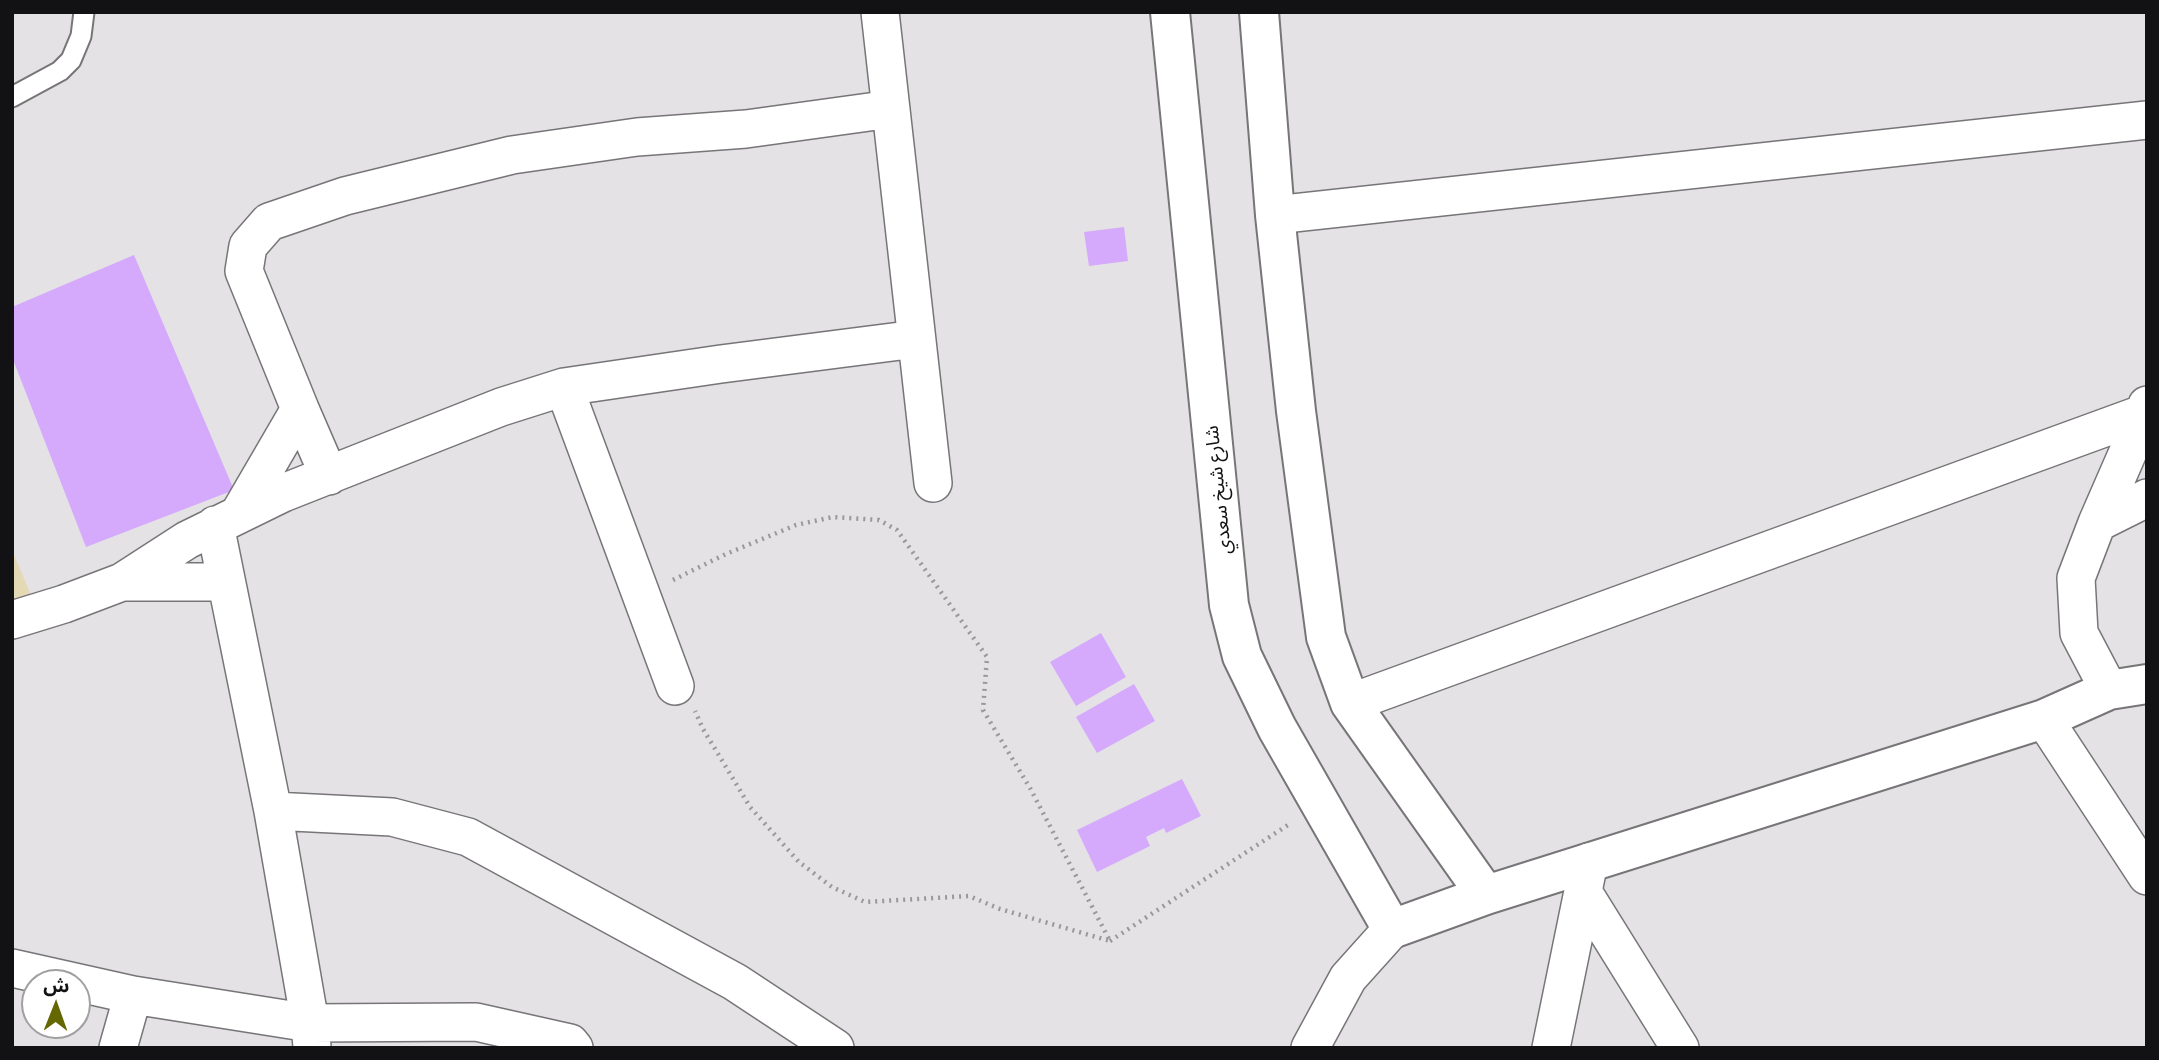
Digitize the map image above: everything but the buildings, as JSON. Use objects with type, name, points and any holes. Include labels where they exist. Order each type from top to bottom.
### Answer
[{"type":"street","points":[[880,12],[933,483]]},
{"type":"street","name":"شارع شيخ سعدي","points":[[1170,12],[1229,606],[1242,656],[1277,728],[1392,929]]},
{"type":"street","points":[[1259,12],[1275,215],[1296,411],[1326,637],[1350,704],[1486,895]]},
{"type":"street","points":[[329,476],[244,271],[248,246],[269,222],[345,196],[512,155],[638,137],[746,129],[891,109]]},
{"type":"street","points":[[1275,215],[2147,120]]},
{"type":"street","points":[[12,620],[122,582],[187,540],[283,492],[501,407],[565,387],[916,339]]},
{"type":"street","points":[[565,387],[684,695]]},
{"type":"street","points":[[1350,704],[2146,409]]},
{"type":"street","points":[[2109,690],[2079,633],[2076,578],[2146,409]]},
{"type":"street","points":[[300,410],[227,519],[226,582],[273,811],[311,1035]]},
{"type":"street","points":[[2097,523],[2147,498]]},
{"type":"street","points":[[122,582],[226,582]]},
{"type":"street","points":[[1310,1048],[1348,978],[1392,929],[1486,895],[1586,877],[2044,719],[2109,690],[2147,684]]},
{"type":"street","points":[[2044,719],[2147,876]]},
{"type":"street","points":[[273,811],[392,817],[468,837],[735,982],[835,1048]]},
{"type":"street","points":[[1551,1048],[1586,877]]},
{"type":"street","points":[[1586,877],[1680,1048]]},
{"type":"street","points":[[12,968],[311,1035],[476,1022],[570,1043],[574,1048]]},
{"type":"street","points":[[118,1048],[133,995]]},
{"type":"lane","points":[[12,97],[60,71],[71,60],[82,36],[84,12]]},
{"type":"path","points":[[671,580],[784,530],[833,517],[879,520],[897,530],[987,657],[983,710],[1030,788],[1110,941]]},
{"type":"path","points":[[684,695],[751,807],[799,862],[832,887],[865,902],[969,896],[1000,909],[1110,941],[1320,804]]},
{"type":"sand","points":[[12,550],[31,595],[12,602]]}]
